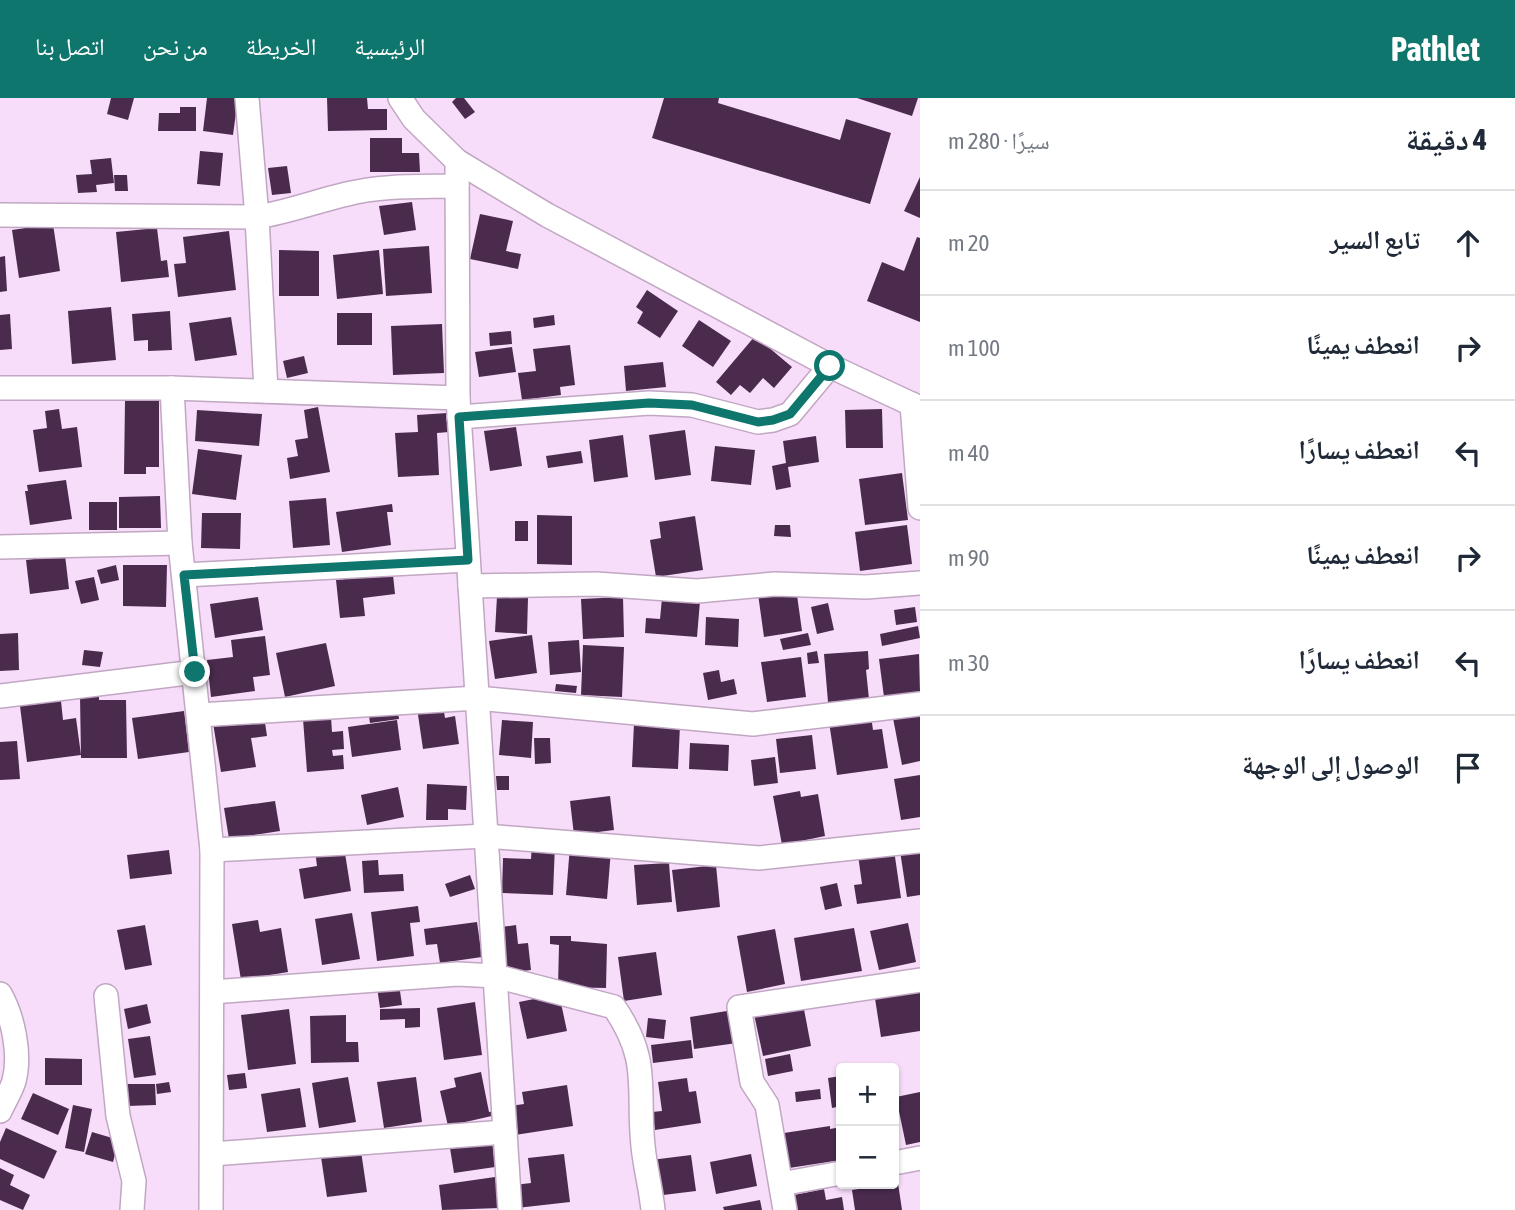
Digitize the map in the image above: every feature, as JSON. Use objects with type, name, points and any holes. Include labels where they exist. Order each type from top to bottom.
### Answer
[{"type":"street","points":[[247,98],[257,217],[266,391]]},
{"type":"street","points":[[400,98],[414,119],[457,161],[547,215],[830,366],[916,406],[920,508]]},
{"type":"street","points":[[457,161],[459,407],[510,1210]]},
{"type":"street","points":[[0,215],[257,217],[379,188],[457,186]]},
{"type":"street","points":[[0,388],[266,391],[459,407],[649,403],[692,405],[758,422],[790,414],[830,366]]},
{"type":"street","points":[[172,388],[180,543],[212,850],[211,1210]]},
{"type":"street","points":[[0,547],[180,543]]},
{"type":"street","points":[[184,575],[468,560]]},
{"type":"street","points":[[470,586],[596,584],[696,591],[775,584],[866,587],[920,583]]},
{"type":"street","points":[[0,696],[195,672]]},
{"type":"street","points":[[199,715],[477,698],[753,723],[920,704]]},
{"type":"street","points":[[212,850],[486,836],[759,858],[920,841]]},
{"type":"street","points":[[212,992],[458,974],[495,976],[614,1007],[636,1047],[642,1075],[643,1145],[653,1210]]},
{"type":"street","points":[[785,1210],[767,1105],[752,1082],[739,1007],[920,980]]},
{"type":"street","points":[[0,994],[7,1006],[16,1047],[14,1080],[0,1111]]},
{"type":"street","points":[[106,996],[118,1116],[134,1181],[132,1210]]},
{"type":"street","points":[[212,1154],[505,1132]]},
{"type":"street","points":[[899,1162],[920,1158]]},
{"type":"street","points":[[781,1184],[836,1174]]},
{"type":"building","points":[[111,98],[134,98],[128,120],[107,114]]},
{"type":"building","points":[[207,98],[238,98],[233,135],[203,131]]},
{"type":"building","points":[[327,98],[367,98],[368,109],[387,109],[387,130],[328,131]]},
{"type":"building","points":[[456,98],[464,98],[475,112],[465,119],[452,102]]},
{"type":"building","points":[[664,98],[719,98],[718,103],[840,140],[846,119],[891,133],[870,204],[652,138]]},
{"type":"building","points":[[857,98],[918,98],[912,116]]},
{"type":"building","points":[[180,107],[196,107],[196,131],[158,131],[159,113],[180,113]]},
{"type":"building","points":[[370,138],[402,138],[402,153],[419,153],[420,172],[370,172]]},
{"type":"building","points":[[200,151],[223,153],[220,186],[197,184]]},
{"type":"building","points":[[111,158],[114,183],[96,185],[97,192],[78,193],[76,175],[92,174],[90,160]]},
{"type":"building","points":[[287,166],[291,193],[272,195],[268,168]]},
{"type":"building","points":[[114,175],[127,175],[128,191],[115,191]]},
{"type":"building","points":[[920,177],[920,218],[904,211]]},
{"type":"building","points":[[412,202],[416,230],[384,235],[379,206]]},
{"type":"building","points":[[480,214],[513,221],[506,251],[521,254],[518,269],[470,259]]},
{"type":"building","points":[[53,224],[60,271],[19,278],[12,230]]},
{"type":"building","points":[[157,228],[161,261],[167,260],[169,277],[121,282],[116,232]]},
{"type":"building","points":[[229,231],[236,290],[178,297],[174,264],[186,263],[183,237]]},
{"type":"building","points":[[917,237],[920,238],[920,322],[867,301],[882,262],[904,271]]},
{"type":"building","points":[[429,246],[432,293],[386,296],[383,249]]},
{"type":"building","points":[[279,250],[319,251],[319,296],[279,296]]},
{"type":"building","points":[[379,250],[383,294],[337,299],[333,255]]},
{"type":"building","points":[[5,256],[7,291],[0,292],[0,257]]},
{"type":"building","points":[[647,290],[678,311],[660,338],[637,323],[643,312],[636,307]]},
{"type":"building","points":[[111,307],[116,360],[72,364],[68,311]]},
{"type":"building","points":[[170,311],[172,350],[148,351],[148,340],[134,341],[132,314]]},
{"type":"building","points":[[337,313],[372,313],[372,345],[337,345]]},
{"type":"building","points":[[10,314],[12,349],[0,350],[0,315]]},
{"type":"building","points":[[554,315],[555,325],[534,328],[533,318]]},
{"type":"building","points":[[231,317],[237,355],[195,361],[189,323]]},
{"type":"building","points":[[699,320],[731,341],[713,367],[682,346]]},
{"type":"building","points":[[442,324],[444,373],[393,375],[391,326]]},
{"type":"building","points":[[511,331],[512,344],[490,346],[489,333]]},
{"type":"building","points":[[755,336],[792,367],[774,388],[763,378],[750,393],[740,385],[731,395],[716,382]]},
{"type":"building","points":[[570,345],[575,385],[560,387],[561,395],[522,400],[518,373],[536,371],[533,349]]},
{"type":"building","points":[[512,347],[516,372],[479,377],[475,352]]},
{"type":"building","points":[[304,356],[308,373],[287,378],[283,361]]},
{"type":"building","points":[[663,362],[666,387],[626,391],[624,366]]},
{"type":"building","points":[[125,401],[159,401],[159,467],[146,467],[146,474],[124,474]]},
{"type":"building","points":[[318,407],[330,472],[290,479],[287,458],[298,456],[295,440],[308,438],[304,410]]},
{"type":"building","points":[[59,409],[62,429],[77,427],[82,467],[39,472],[33,430],[47,428],[45,411]]},
{"type":"building","points":[[882,409],[883,448],[846,448],[845,410]]},
{"type":"building","points":[[197,410],[262,414],[259,446],[195,441]]},
{"type":"building","points":[[447,413],[449,432],[437,433],[439,475],[398,477],[395,433],[418,432],[417,415]]},
{"type":"building","points":[[516,427],[522,466],[490,471],[484,431]]},
{"type":"building","points":[[685,430],[691,475],[655,480],[649,435]]},
{"type":"building","points":[[623,435],[628,477],[594,482],[589,440]]},
{"type":"building","points":[[816,436],[819,462],[788,467],[791,487],[776,490],[772,466],[786,463],[783,441]]},
{"type":"building","points":[[715,446],[755,450],[751,485],[711,481]]},
{"type":"building","points":[[198,449],[242,455],[236,500],[192,494]]},
{"type":"building","points":[[581,451],[583,463],[548,468],[546,456]]},
{"type":"building","points":[[902,473],[908,520],[865,525],[859,479]]},
{"type":"building","points":[[66,480],[72,519],[30,525],[25,491],[28,491],[27,485]]},
{"type":"building","points":[[160,496],[161,528],[119,528],[119,497]]},
{"type":"building","points":[[326,498],[330,545],[293,548],[289,501]]},
{"type":"building","points":[[89,502],[117,502],[117,530],[89,530]]},
{"type":"building","points":[[392,504],[393,512],[387,512],[391,545],[342,552],[336,512]]},
{"type":"building","points":[[202,513],[241,513],[240,549],[201,548]]},
{"type":"building","points":[[537,515],[572,516],[572,565],[537,564]]},
{"type":"building","points":[[695,516],[703,570],[656,577],[650,540],[661,538],[659,522]]},
{"type":"building","points":[[515,521],[528,521],[528,541],[515,541]]},
{"type":"building","points":[[775,525],[790,525],[791,537],[774,536]]},
{"type":"building","points":[[907,525],[912,564],[860,571],[855,532]]},
{"type":"building","points":[[65,555],[69,589],[30,594],[26,560]]},
{"type":"building","points":[[116,565],[119,580],[101,584],[97,570]]},
{"type":"building","points":[[123,565],[167,565],[166,607],[123,606]]},
{"type":"building","points":[[392,565],[395,594],[363,598],[365,616],[340,618],[336,580],[365,577],[364,568]]},
{"type":"building","points":[[94,577],[99,600],[81,604],[75,581]]},
{"type":"building","points":[[796,588],[802,631],[764,637],[758,594]]},
{"type":"building","points":[[497,596],[528,598],[527,634],[495,632]]},
{"type":"building","points":[[258,597],[263,630],[215,638],[210,604]]},
{"type":"building","points":[[623,597],[624,637],[583,639],[581,599]]},
{"type":"building","points":[[662,598],[700,601],[697,637],[645,633],[646,618],[660,619]]},
{"type":"building","points":[[828,603],[834,630],[817,634],[811,607]]},
{"type":"building","points":[[915,607],[917,622],[896,625],[894,610]]},
{"type":"building","points":[[706,617],[739,619],[738,647],[705,645]]},
{"type":"building","points":[[918,626],[920,638],[882,646],[880,634]]},
{"type":"building","points":[[18,633],[19,670],[0,671],[0,634]]},
{"type":"building","points":[[808,633],[811,645],[783,650],[780,639]]},
{"type":"building","points":[[532,635],[537,673],[495,679],[489,641]]},
{"type":"building","points":[[265,636],[270,675],[253,677],[255,691],[211,697],[207,660],[233,657],[231,640]]},
{"type":"building","points":[[579,640],[581,672],[550,675],[548,642]]},
{"type":"building","points":[[326,643],[335,686],[285,697],[276,653]]},
{"type":"building","points":[[583,645],[624,647],[622,697],[581,695]]},
{"type":"building","points":[[84,650],[103,652],[100,667],[82,665]]},
{"type":"building","points":[[817,651],[819,663],[808,664],[807,653]]},
{"type":"building","points":[[868,651],[869,669],[866,670],[869,699],[828,702],[824,654]]},
{"type":"building","points":[[919,654],[920,692],[884,697],[879,659]]},
{"type":"building","points":[[801,657],[806,697],[767,702],[761,662]]},
{"type":"building","points":[[719,670],[721,682],[734,679],[737,694],[708,700],[703,673]]},
{"type":"building","points":[[556,684],[577,686],[576,693],[555,691]]},
{"type":"building","points":[[80,696],[99,696],[99,700],[126,700],[127,758],[81,758]]},
{"type":"building","points":[[61,701],[63,720],[76,718],[81,755],[27,762],[20,706]]},
{"type":"building","points":[[397,705],[399,719],[370,723],[368,709]]},
{"type":"building","points":[[443,705],[445,718],[455,716],[459,744],[423,749],[417,708]]},
{"type":"building","points":[[184,711],[189,752],[138,759],[132,718]]},
{"type":"building","points":[[920,712],[920,761],[902,765],[893,718]]},
{"type":"building","points":[[264,716],[267,736],[251,738],[256,767],[221,772],[213,723]]},
{"type":"building","points":[[871,716],[873,730],[882,729],[888,768],[837,775],[829,722]]},
{"type":"building","points":[[331,717],[332,732],[343,731],[344,749],[332,750],[333,756],[343,755],[344,769],[307,772],[303,719]]},
{"type":"building","points":[[397,720],[401,750],[352,757],[348,727]]},
{"type":"building","points":[[502,720],[533,722],[531,758],[499,755]]},
{"type":"building","points":[[634,723],[680,725],[678,769],[632,767]]},
{"type":"building","points":[[812,735],[816,769],[780,773],[776,739]]},
{"type":"building","points":[[534,738],[550,738],[551,763],[535,764]]},
{"type":"building","points":[[17,741],[20,779],[0,780],[0,742]]},
{"type":"building","points":[[690,743],[729,745],[728,771],[689,769]]},
{"type":"building","points":[[775,757],[778,783],[754,786],[751,760]]},
{"type":"building","points":[[920,775],[920,817],[901,820],[894,779]]},
{"type":"building","points":[[496,776],[509,776],[509,790],[497,790]]},
{"type":"building","points":[[427,784],[467,786],[466,810],[448,809],[448,820],[426,820]]},
{"type":"building","points":[[398,787],[404,817],[367,825],[361,795]]},
{"type":"building","points":[[800,791],[801,797],[818,794],[825,836],[782,845],[773,796]]},
{"type":"building","points":[[610,796],[614,830],[574,835],[570,801]]},
{"type":"building","points":[[275,801],[280,831],[229,839],[224,808]]},
{"type":"building","points":[[532,843],[555,844],[553,895],[502,893],[503,858],[531,859]]},
{"type":"building","points":[[570,846],[611,850],[607,899],[566,895]]},
{"type":"building","points":[[344,847],[351,891],[304,899],[299,869],[317,866],[315,851]]},
{"type":"building","points":[[920,848],[920,895],[907,897],[900,851]]},
{"type":"building","points":[[169,850],[172,874],[130,879],[127,855]]},
{"type":"building","points":[[894,850],[901,898],[857,904],[854,885],[862,884],[858,855]]},
{"type":"building","points":[[378,860],[379,875],[403,874],[404,891],[364,893],[362,861]]},
{"type":"building","points":[[669,863],[672,902],[637,905],[634,865]]},
{"type":"building","points":[[716,865],[720,907],[677,912],[672,870]]},
{"type":"building","points":[[470,875],[475,889],[450,897],[445,884]]},
{"type":"building","points":[[837,883],[842,906],[825,910],[820,887]]},
{"type":"building","points":[[418,906],[420,922],[410,923],[414,956],[377,961],[371,912]]},
{"type":"building","points":[[352,913],[360,959],[322,965],[315,919]]},
{"type":"building","points":[[258,920],[260,932],[281,928],[288,972],[241,980],[232,924]]},
{"type":"building","points":[[477,922],[482,957],[440,963],[437,944],[426,945],[424,929]]},
{"type":"building","points":[[908,923],[916,962],[879,970],[870,931]]},
{"type":"building","points":[[145,925],[152,965],[125,970],[117,930]]},
{"type":"building","points":[[516,925],[518,944],[528,943],[531,970],[501,974],[495,928]]},
{"type":"building","points":[[854,928],[862,971],[801,981],[794,938]]},
{"type":"building","points":[[775,929],[785,984],[747,992],[737,936]]},
{"type":"building","points":[[550,936],[571,936],[571,941],[607,944],[606,988],[558,987],[559,945],[550,944]]},
{"type":"building","points":[[656,952],[662,995],[624,1001],[618,957]]},
{"type":"building","points":[[399,984],[402,1005],[380,1008],[377,987]]},
{"type":"building","points":[[920,986],[920,1031],[881,1037],[874,992]]},
{"type":"building","points":[[559,994],[567,1031],[527,1039],[519,1002]]},
{"type":"building","points":[[475,1002],[482,1055],[444,1060],[437,1008]]},
{"type":"building","points":[[147,1004],[151,1023],[128,1029],[124,1009]]},
{"type":"building","points":[[803,1004],[811,1046],[763,1056],[752,1005]]},
{"type":"building","points":[[420,1008],[420,1027],[405,1028],[405,1019],[380,1020],[380,1009]]},
{"type":"building","points":[[289,1009],[296,1064],[248,1070],[241,1015]]},
{"type":"building","points":[[733,1010],[737,1043],[694,1049],[690,1017]]},
{"type":"building","points":[[346,1015],[346,1042],[358,1042],[359,1062],[311,1063],[310,1016]]},
{"type":"building","points":[[648,1018],[666,1020],[664,1039],[646,1037]]},
{"type":"building","points":[[150,1036],[156,1075],[134,1078],[128,1039]]},
{"type":"building","points":[[691,1040],[693,1058],[653,1063],[651,1045]]},
{"type":"building","points":[[790,1054],[793,1071],[768,1076],[765,1059]]},
{"type":"building","points":[[45,1058],[82,1059],[82,1085],[45,1085]]},
{"type":"building","points":[[481,1072],[489,1112],[495,1111],[496,1115],[448,1126],[440,1091],[456,1087],[454,1078]]},
{"type":"building","points":[[245,1073],[247,1088],[229,1090],[227,1075]]},
{"type":"building","points":[[348,1077],[356,1122],[319,1128],[312,1083]]},
{"type":"building","points":[[416,1077],[422,1122],[384,1128],[377,1082]]},
{"type":"building","points":[[836,1077],[836,1107],[832,1108],[828,1078]]},
{"type":"building","points":[[687,1078],[689,1092],[696,1091],[701,1123],[655,1130],[652,1112],[662,1111],[658,1082]]},
{"type":"building","points":[[169,1082],[171,1092],[157,1094],[156,1084]]},
{"type":"building","points":[[127,1084],[155,1084],[156,1105],[127,1106]]},
{"type":"building","points":[[567,1085],[573,1126],[515,1135],[510,1106],[524,1104],[522,1092]]},
{"type":"building","points":[[300,1088],[306,1127],[267,1132],[261,1094]]},
{"type":"building","points":[[820,1089],[821,1099],[796,1102],[795,1092]]},
{"type":"building","points":[[920,1092],[920,1142],[906,1145],[899,1111],[899,1096]]},
{"type":"building","points":[[33,1093],[69,1109],[58,1135],[21,1119]]},
{"type":"building","points":[[73,1105],[92,1109],[84,1152],[65,1148]]},
{"type":"building","points":[[830,1126],[830,1129],[836,1128],[836,1161],[789,1168],[784,1133]]},
{"type":"building","points":[[6,1128],[57,1151],[44,1179],[0,1159],[0,1142]]},
{"type":"building","points":[[92,1132],[119,1140],[113,1162],[85,1154]]},
{"type":"building","points":[[492,1141],[495,1167],[454,1173],[450,1148]]},
{"type":"building","points":[[361,1151],[367,1192],[327,1197],[321,1157]]},
{"type":"building","points":[[564,1154],[570,1202],[508,1209],[505,1186],[531,1183],[528,1158]]},
{"type":"building","points":[[751,1154],[757,1186],[716,1194],[710,1162]]},
{"type":"building","points":[[691,1155],[696,1191],[655,1196],[651,1160]]},
{"type":"building","points":[[0,1168],[14,1175],[10,1185],[30,1195],[23,1210],[0,1200]]},
{"type":"building","points":[[495,1177],[500,1208],[442,1210],[439,1185]]},
{"type":"building","points":[[824,1189],[826,1200],[842,1197],[844,1210],[797,1210],[794,1195]]},
{"type":"building","points":[[899,1189],[902,1210],[855,1210],[852,1190]]},
{"type":"building","points":[[760,1200],[762,1210],[724,1210],[723,1207]]},
{"type":"route","points":[[195,672],[184,575],[468,560],[459,417],[649,403],[692,405],[758,422],[773,420],[790,414],[830,366]]}]
